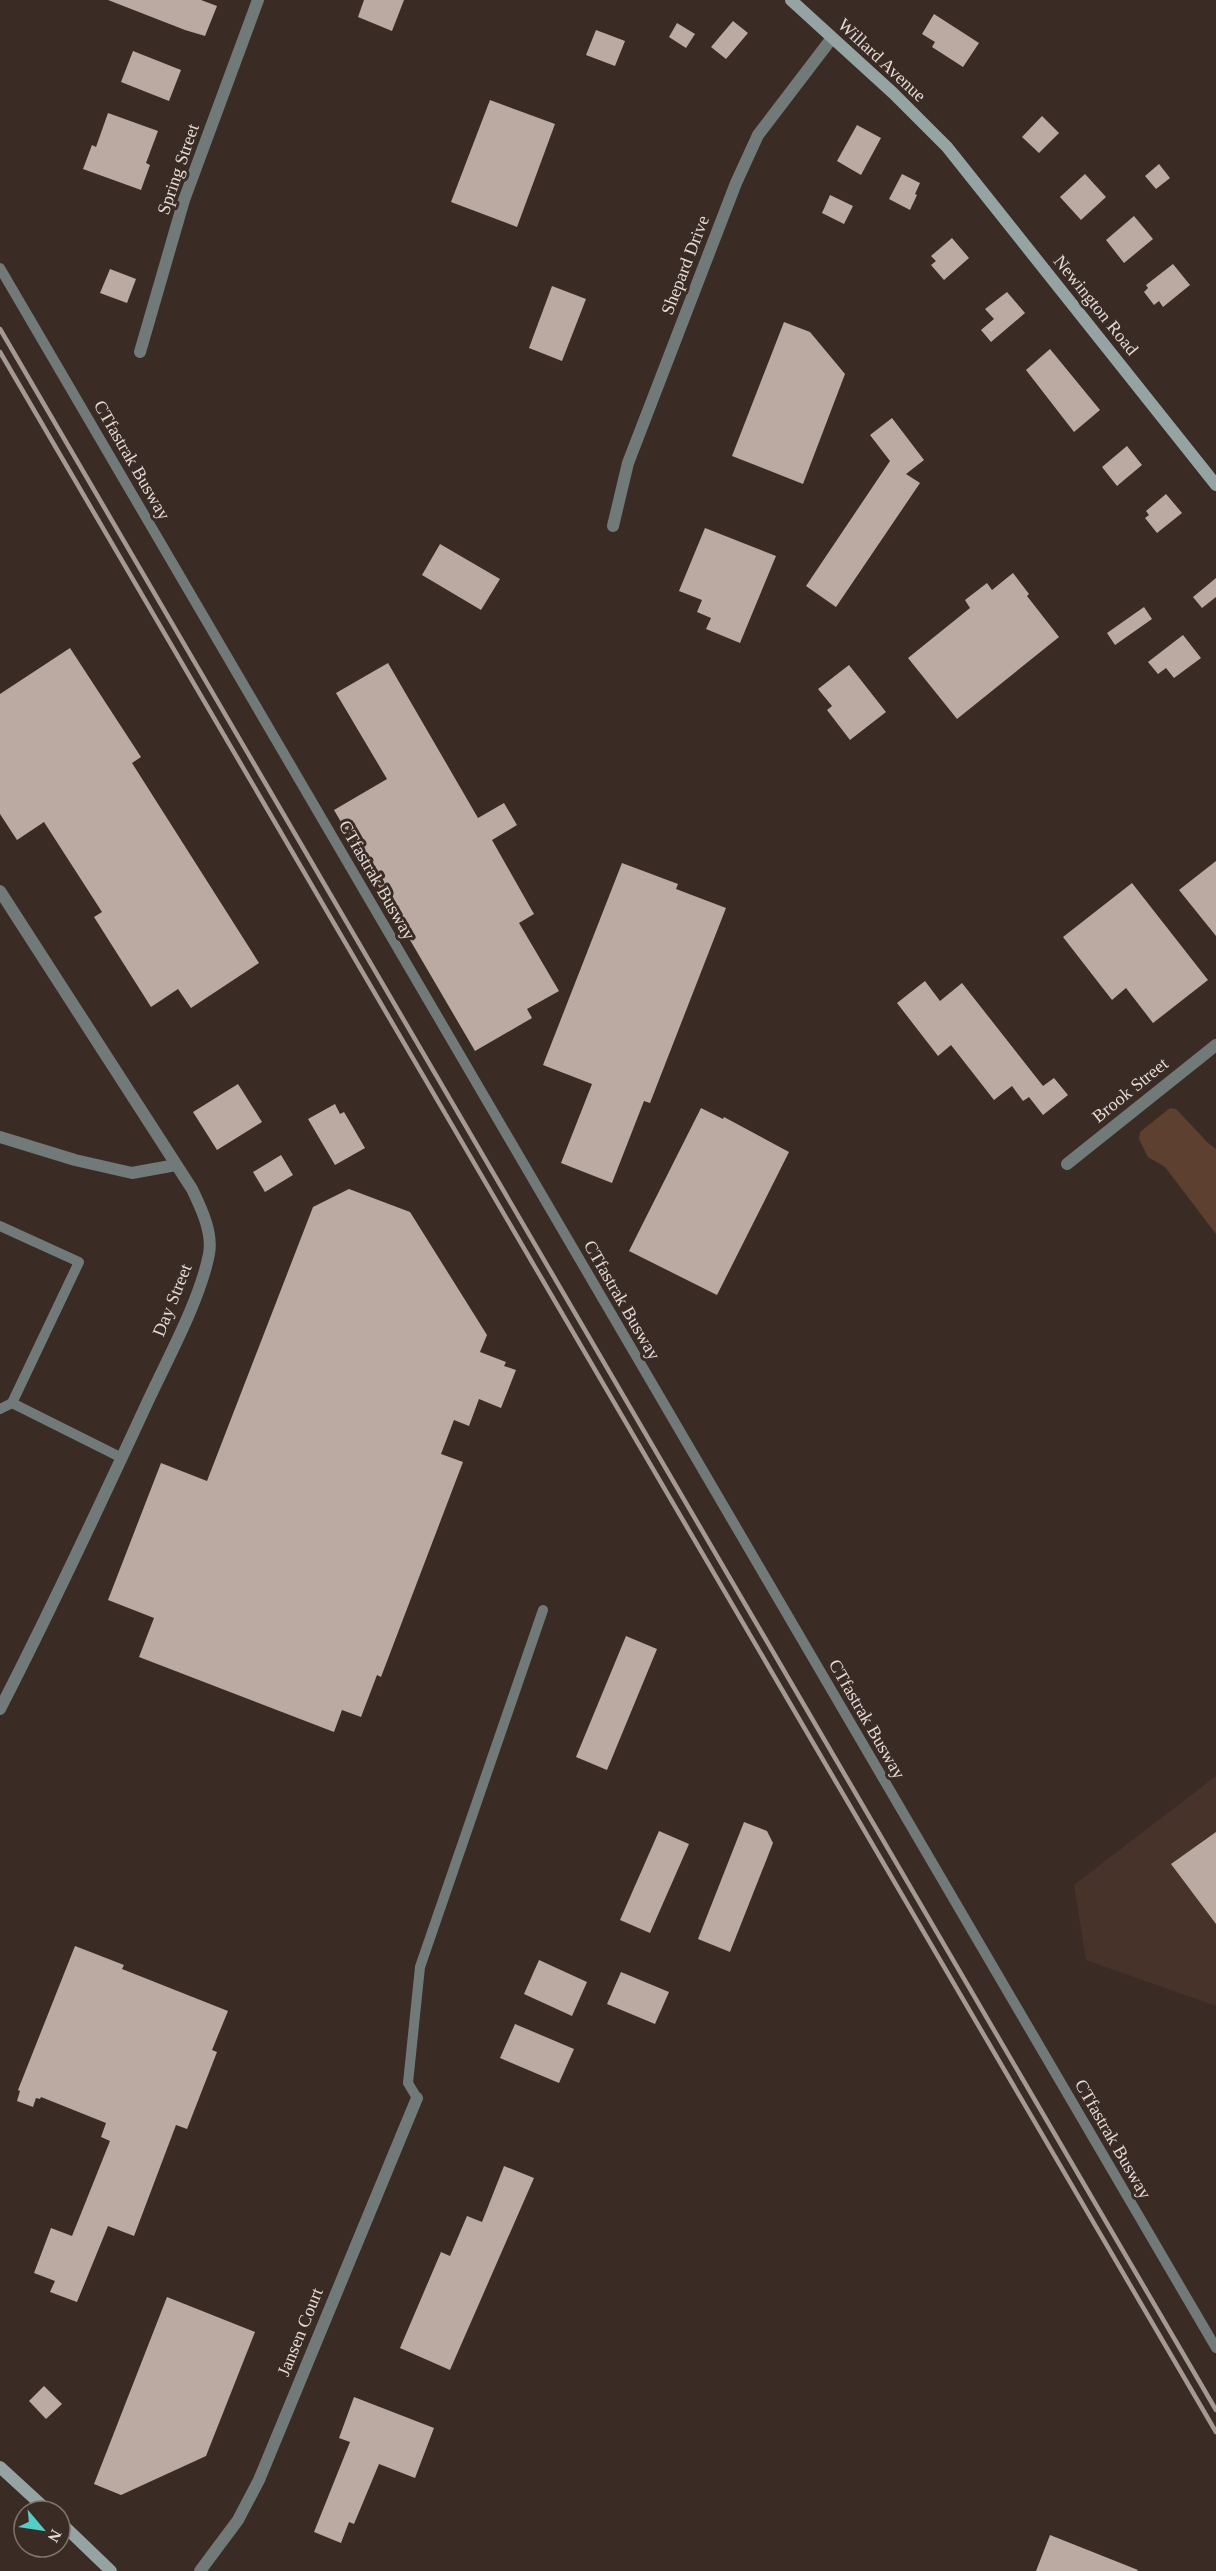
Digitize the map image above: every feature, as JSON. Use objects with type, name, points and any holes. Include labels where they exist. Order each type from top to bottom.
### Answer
[{"type":"main road","name":"Willard Avenue","points":[[791,0],[947,147]]},
{"type":"main road","name":"Newington Road","points":[[947,147],[1216,485]]},
{"type":"main road","points":[[0,2467],[35,2499]]},
{"type":"main road","points":[[72,2534],[111,2571]]},
{"type":"street","name":"Spring Street","points":[[140,352],[184,200],[258,0]]},
{"type":"street","name":"Shepard Drive","points":[[613,526],[628,463],[736,183],[758,135],[832,38]]},
{"type":"street","name":"Day Street","points":[[0,891],[177,1165],[205,1216],[210,1251],[201,1283],[62,1590],[0,1709]]},
{"type":"street","name":"Brook Street","points":[[1067,1164],[1216,1045]]},
{"type":"street","points":[[0,1137],[75,1160],[132,1173],[177,1165]]},
{"type":"street","name":"Jansen Court","points":[[200,2571],[238,2520],[259,2480],[417,2098]]},
{"type":"lane","name":"CTfastrak Busway","points":[[0,268],[1216,2348]]},
{"type":"lane","points":[[0,1226],[79,1262],[12,1404],[0,1409]]},
{"type":"lane","points":[[12,1404],[122,1458]]},
{"type":"lane","points":[[417,2098],[408,2083],[420,1967],[543,1610]]},
{"type":"shaded area","points":[[1170,1108],[1176,1109],[1216,1149],[1216,1234],[1165,1167],[1148,1157],[1139,1139],[1140,1132]]},
{"type":"shaded area","points":[[1216,1776],[1216,2006],[1086,1960],[1074,1885]]},
{"type":"building","points":[[108,0],[201,0],[217,6],[205,36]]},
{"type":"building","points":[[364,0],[404,0],[392,31],[358,17]]},
{"type":"building","points":[[934,14],[979,43],[963,67],[932,47],[935,42],[922,34]]},
{"type":"building","points":[[733,21],[748,33],[726,59],[711,47]]},
{"type":"building","points":[[677,23],[695,34],[686,48],[669,37]]},
{"type":"building","points":[[596,30],[625,41],[615,66],[586,55]]},
{"type":"building","points":[[133,51],[181,70],[169,101],[121,82]]},
{"type":"building","points":[[490,100],[555,124],[517,227],[451,202]]},
{"type":"building","points":[[108,113],[158,131],[146,163],[150,165],[141,190],[83,169],[92,145],[96,147]]},
{"type":"building","points":[[1042,116],[1059,133],[1039,153],[1022,137]]},
{"type":"building","points":[[857,125],[881,138],[861,175],[837,161]]},
{"type":"building","points":[[1159,164],[1170,178],[1156,189],[1145,176]]},
{"type":"building","points":[[902,174],[920,183],[910,210],[889,199]]},
{"type":"building","points":[[1085,174],[1106,197],[1081,220],[1060,197]]},
{"type":"building","points":[[830,195],[853,206],[844,224],[822,213]]},
{"type":"building","points":[[1134,216],[1153,239],[1124,263],[1106,240]]},
{"type":"building","points":[[952,238],[969,258],[944,280],[931,265],[936,261],[931,256]]},
{"type":"building","points":[[1173,264],[1190,285],[1163,307],[1159,301],[1154,305],[1144,292],[1148,288],[1146,285]]},
{"type":"building","points":[[110,269],[136,279],[127,303],[100,293]]},
{"type":"building","points":[[552,286],[586,299],[562,361],[529,348]]},
{"type":"building","points":[[1007,292],[1025,313],[991,342],[981,330],[994,319],[985,309]]},
{"type":"building","points":[[784,322],[810,332],[845,374],[803,484],[732,456]]},
{"type":"building","points":[[1050,349],[1100,410],[1074,432],[1026,370]]},
{"type":"building","points":[[892,418],[924,460],[906,474],[920,483],[836,607],[806,586],[890,461],[870,435]]},
{"type":"building","points":[[1127,446],[1142,465],[1117,486],[1102,467]]},
{"type":"building","points":[[1166,494],[1182,513],[1157,533],[1145,518],[1149,515],[1146,511]]},
{"type":"building","points":[[705,528],[776,556],[740,643],[706,629],[711,618],[697,612],[702,600],[679,591]]},
{"type":"building","points":[[440,544],[500,579],[481,610],[422,575]]},
{"type":"building","points":[[1013,573],[1029,594],[1027,596],[1059,637],[957,719],[908,658],[970,608],[965,600],[987,583],[992,590]]},
{"type":"building","points":[[1216,578],[1216,597],[1202,608],[1193,597]]},
{"type":"building","points":[[1144,607],[1152,619],[1115,645],[1107,633]]},
{"type":"building","points":[[1183,635],[1201,658],[1174,678],[1166,668],[1158,674],[1148,662]]},
{"type":"building","points":[[70,648],[141,757],[132,763],[259,963],[191,1008],[178,989],[151,1007],[94,917],[102,912],[44,822],[17,840],[0,814],[0,694]]},
{"type":"building","points":[[388,663],[478,818],[504,803],[517,825],[492,840],[534,914],[519,923],[559,991],[527,1009],[532,1018],[475,1051],[334,810],[387,779],[336,693]]},
{"type":"building","points":[[849,665],[886,712],[850,740],[827,710],[832,706],[818,689]]},
{"type":"building","points":[[1216,861],[1216,936],[1179,890]]},
{"type":"building","points":[[622,863],[678,884],[676,889],[726,908],[650,1103],[644,1101],[612,1183],[561,1163],[592,1084],[543,1065]]},
{"type":"building","points":[[1132,883],[1208,980],[1153,1023],[1126,988],[1112,1000],[1063,937]]},
{"type":"building","points":[[925,981],[940,1001],[962,983],[1043,1086],[1054,1078],[1068,1095],[1043,1115],[1029,1097],[1023,1101],[1012,1086],[994,1100],[951,1045],[938,1056],[897,1003]]},
{"type":"building","points":[[238,1084],[262,1122],[217,1150],[193,1112]]},
{"type":"building","points":[[335,1104],[340,1114],[344,1112],[365,1148],[335,1165],[308,1119]]},
{"type":"building","points":[[701,1108],[723,1119],[724,1117],[789,1152],[717,1295],[629,1251]]},
{"type":"building","points":[[281,1155],[293,1175],[265,1192],[253,1172]]},
{"type":"building","points":[[349,1189],[410,1212],[487,1335],[480,1352],[506,1362],[504,1366],[516,1370],[501,1408],[479,1399],[469,1426],[454,1420],[441,1454],[463,1462],[381,1677],[377,1675],[361,1717],[342,1710],[334,1732],[139,1657],[154,1618],[108,1600],[161,1463],[207,1481],[313,1207]]},
{"type":"building","points":[[626,1636],[657,1649],[607,1770],[576,1757]]},
{"type":"building","points":[[744,1822],[767,1831],[773,1843],[730,1952],[698,1939]]},
{"type":"building","points":[[659,1831],[689,1844],[650,1933],[620,1920]]},
{"type":"building","points":[[1216,1832],[1216,1924],[1171,1864]]},
{"type":"building","points":[[75,1946],[124,1965],[122,1969],[228,2011],[212,2050],[217,2052],[187,2129],[176,2125],[134,2236],[108,2226],[77,2302],[50,2292],[55,2281],[34,2273],[51,2228],[72,2236],[110,2141],[101,2137],[106,2123],[41,2097],[36,2098],[33,2107],[17,2101],[20,2091],[18,2090]]},
{"type":"building","points":[[539,1960],[587,1982],[572,2016],[524,1994]]},
{"type":"building","points":[[621,1972],[669,1992],[655,2024],[607,2004]]},
{"type":"building","points":[[515,2024],[574,2049],[559,2083],[500,2058]]},
{"type":"building","points":[[504,2166],[534,2178],[450,2370],[400,2348],[441,2252],[450,2256],[467,2216],[482,2222]]},
{"type":"building","points":[[167,2297],[255,2332],[206,2456],[121,2495],[94,2484]]},
{"type":"building","points":[[44,2386],[62,2404],[46,2419],[29,2401]]},
{"type":"building","points":[[354,2397],[434,2428],[415,2478],[379,2464],[354,2524],[349,2522],[341,2543],[314,2532],[350,2442],[339,2438]]},
{"type":"building","points":[[1050,2535],[1138,2570],[1036,2571]]},
{"type":"railway","points":[[0,329],[1216,2410]]},
{"type":"railway","points":[[0,352],[1216,2432]]}]
